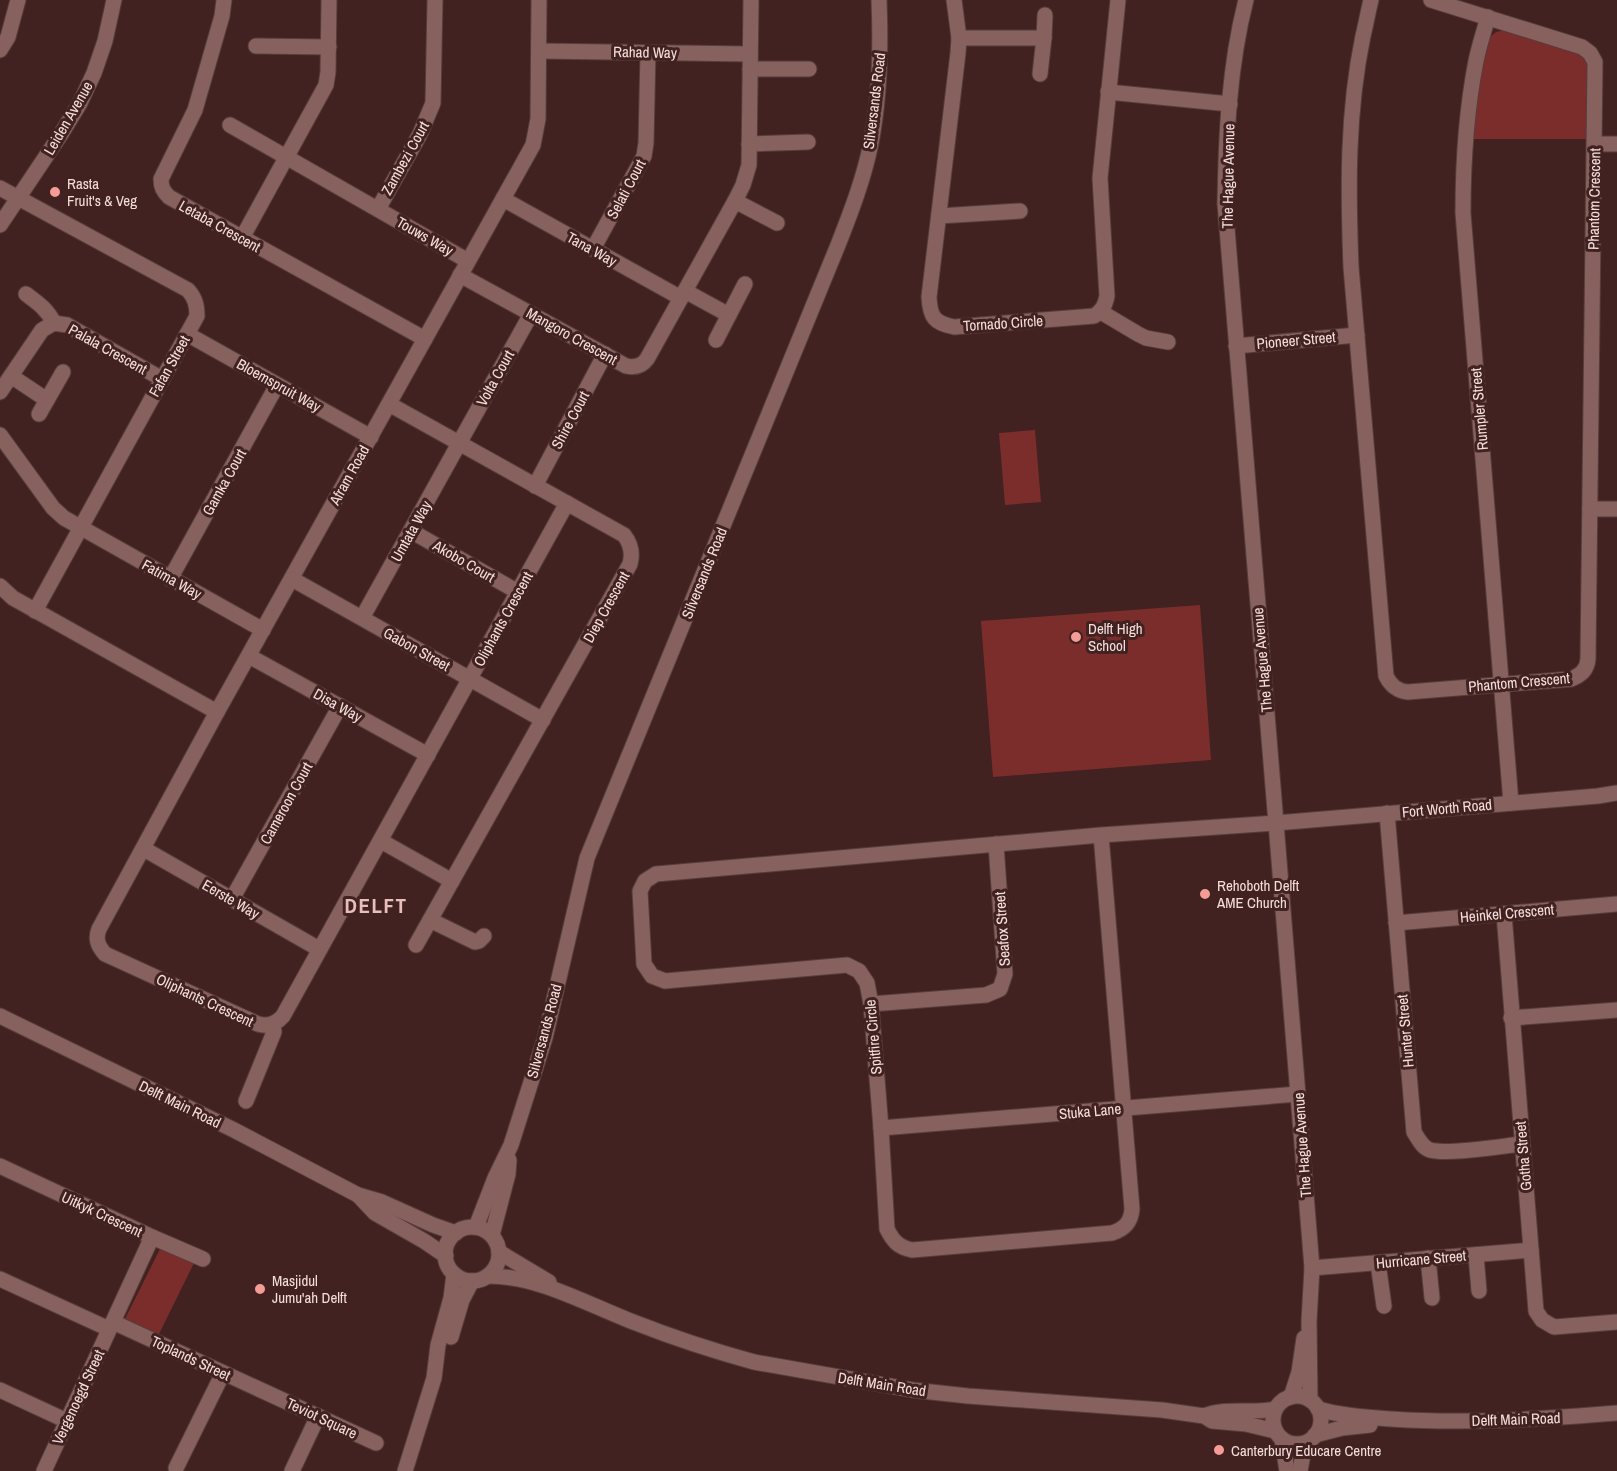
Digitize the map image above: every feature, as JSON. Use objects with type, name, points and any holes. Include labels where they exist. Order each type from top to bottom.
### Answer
[{"type":"street","points":[[0,50],[8,37],[18,0]]},
{"type":"street","name":"Leiden Avenue","points":[[0,225],[80,103],[105,41],[114,0]]},
{"type":"street","name":"Letaba Crescent","points":[[224,0],[222,16],[195,110],[163,175],[161,183],[165,193],[425,339]]},
{"type":"street","points":[[242,238],[326,85],[329,0]]},
{"type":"street","name":"Zambezi Court","points":[[378,209],[420,134],[433,103],[435,0]]},
{"type":"street","name":"Afram Road","points":[[217,712],[532,146],[538,119],[539,0]]},
{"type":"street","name":"Mangoro Crescent","points":[[460,275],[630,367],[644,364],[735,201],[749,165],[751,0]]},
{"type":"street","name":"Silversands Road","points":[[476,1227],[511,1145],[545,1038],[587,858],[829,268],[863,173],[874,122],[879,83],[879,0]]},
{"type":"street","name":"Tornado Circle","points":[[954,0],[959,38],[929,297],[929,308],[934,319],[943,325],[954,327],[1094,316],[1101,312]]},
{"type":"street","points":[[1118,0],[1100,178],[1107,296],[1101,312],[1146,338],[1168,342]]},
{"type":"street","name":"The Hague Avenue","points":[[1246,0],[1235,52],[1226,153],[1225,204],[1312,1268],[1310,1322],[1314,1404]]},
{"type":"street","name":"Phantom Crescent","points":[[1371,0],[1356,73],[1349,146],[1348,206],[1351,267],[1386,676],[1394,687],[1403,692],[1571,679],[1577,677],[1586,668],[1588,659],[1595,62],[1590,53],[1582,47],[1431,0]]},
{"type":"street","points":[[1040,74],[1045,15]]},
{"type":"street","name":"Rumpler Street","points":[[1488,16],[1476,61],[1466,129],[1463,213],[1511,803]]},
{"type":"street","points":[[959,38],[1044,38]]},
{"type":"street","points":[[256,46],[329,47]]},
{"type":"street","name":"Rahad Way","points":[[539,51],[648,52],[750,62]]},
{"type":"street","name":"Selati Court","points":[[593,249],[644,156],[648,52]]},
{"type":"street","points":[[750,62],[809,69]]},
{"type":"street","points":[[1108,92],[1230,104]]},
{"type":"street","name":"Touws Way","points":[[230,124],[468,261]]},
{"type":"street","points":[[749,144],[808,142]]},
{"type":"street","points":[[1594,144],[1617,144]]},
{"type":"street","name":"Fafan Street","points":[[0,188],[188,290],[194,296],[197,307],[197,316],[35,611]]},
{"type":"street","name":"Tana Way","points":[[503,199],[593,249],[683,294]]},
{"type":"street","points":[[735,201],[777,223]]},
{"type":"street","points":[[939,216],[1020,211]]},
{"type":"street","points":[[716,340],[745,284]]},
{"type":"street","name":"Palala Crescent","points":[[26,294],[43,306],[54,323]]},
{"type":"street","points":[[683,294],[729,315]]},
{"type":"street","name":"Volta Court","points":[[459,443],[531,314]]},
{"type":"street","name":"Palala Crescent","points":[[0,392],[42,330],[54,323],[67,325],[162,379]]},
{"type":"street","name":"Bloemspruit Way","points":[[187,334],[370,437]]},
{"type":"street","name":"Pioneer Street","points":[[1236,346],[1357,335]]},
{"type":"street","name":"Shire Court","points":[[536,486],[605,354]]},
{"type":"street","points":[[39,414],[63,372]]},
{"type":"street","points":[[11,376],[47,400]]},
{"type":"street","name":"Gamka Court","points":[[170,579],[277,385]]},
{"type":"street","name":"Diep Crescent","points":[[389,404],[624,535],[630,545],[632,557],[416,945]]},
{"type":"street","points":[[0,435],[53,508],[80,528]]},
{"type":"street","name":"Umtata Way","points":[[362,618],[459,443]]},
{"type":"street","name":"Oliphants Crescent","points":[[217,712],[99,929],[97,938],[105,954],[258,1024],[268,1025],[283,1016],[567,503]]},
{"type":"street","points":[[1590,509],[1617,509]]},
{"type":"street","name":"Fatima Way","points":[[80,528],[263,630]]},
{"type":"street","name":"Akobo Court","points":[[411,531],[518,592]]},
{"type":"street","name":"Gabon Street","points":[[292,579],[543,720]]},
{"type":"street","points":[[0,586],[13,598],[35,611],[217,712]]},
{"type":"street","name":"Disa Way","points":[[249,656],[428,754]]},
{"type":"street","name":"Cameroon Court","points":[[232,899],[340,706]]},
{"type":"street","name":"Fort Worth Road","points":[[1276,823],[1617,793]]},
{"type":"street","name":"Hunter Street","points":[[1387,813],[1414,1132],[1422,1146],[1431,1150],[1447,1151],[1522,1144]]},
{"type":"street","name":"Spitfire Circle","points":[[1101,835],[1132,1209],[1129,1221],[1122,1229],[1112,1233],[912,1250],[901,1247],[892,1240],[887,1229],[871,1004],[867,983],[859,971],[847,965],[665,981],[656,979],[648,972],[644,964],[640,896],[642,885],[650,876],[662,873],[1101,835],[1276,823]]},
{"type":"street","points":[[381,840],[452,881]]},
{"type":"street","name":"Seafox Street","points":[[871,1004],[986,995],[1000,989],[1005,974],[996,844]]},
{"type":"street","name":"Eerste Way","points":[[144,849],[319,949]]},
{"type":"street","name":"Heinkel Crescent","points":[[1396,923],[1617,904]]},
{"type":"street","name":"Gotha Street","points":[[1504,914],[1535,1305],[1538,1316],[1554,1327],[1617,1322]]},
{"type":"street","points":[[430,920],[475,942],[484,936]]},
{"type":"street","points":[[1511,1018],[1617,1010]]},
{"type":"street","name":"Delft Main Road","points":[[0,1017],[234,1130],[358,1195],[382,1202],[438,1228],[456,1233]]},
{"type":"street","points":[[246,1101],[274,1032],[273,1024]]},
{"type":"street","name":"Stuka Lane","points":[[881,1128],[1298,1094]]},
{"type":"street","name":"Silversands Road","points":[[492,1235],[508,1174],[511,1145]]},
{"type":"street","name":"Uitkyk Crescent","points":[[0,1166],[152,1237],[111,1326]]},
{"type":"street","name":"Delft Main Road","points":[[358,1195],[375,1213],[446,1256]]},
{"type":"street","points":[[476,1227],[492,1235],[499,1252],[495,1270],[479,1281],[465,1280],[454,1274],[447,1263],[446,1256],[448,1243],[456,1233],[462,1229],[476,1227]]},
{"type":"street","points":[[152,1237],[203,1259]]},
{"type":"street","name":"Hurricane Street","points":[[1312,1268],[1531,1250]]},
{"type":"street","name":"Delft Main Road","points":[[499,1252],[572,1296]]},
{"type":"street","points":[[1476,1255],[1479,1291]]},
{"type":"street","points":[[1428,1258],[1432,1298]]},
{"type":"street","points":[[1378,1263],[1384,1306]]},
{"type":"street","points":[[434,1378],[438,1345],[451,1298],[454,1274]]},
{"type":"street","name":"Delft Main Road","points":[[488,1276],[524,1281],[572,1296],[637,1324],[754,1362],[913,1390],[1162,1410],[1204,1416],[1212,1421],[1246,1424],[1279,1435]]},
{"type":"street","name":"Toplands Street","points":[[0,1279],[269,1394]]},
{"type":"street","points":[[405,1471],[434,1378],[443,1360],[462,1300],[472,1281]]},
{"type":"street","name":"The Hague Avenue","points":[[1291,1397],[1299,1372],[1302,1344],[1310,1322]]},
{"type":"street","name":"Vergenoegd Street","points":[[44,1471],[111,1326]]},
{"type":"street","points":[[176,1468],[223,1373]]},
{"type":"street","points":[[0,1390],[67,1421]]},
{"type":"street","name":"Teviot Square","points":[[269,1394],[376,1443]]},
{"type":"street","points":[[1287,1471],[1279,1435],[1273,1420],[1275,1409],[1282,1401],[1300,1396],[1314,1404],[1321,1423],[1310,1439],[1300,1471]]},
{"type":"street","name":"Delft Main Road","points":[[1314,1404],[1343,1415],[1414,1420],[1526,1420],[1617,1413]]},
{"type":"street","name":"Delft Main Road","points":[[1204,1416],[1231,1410],[1257,1412],[1275,1409]]},
{"type":"street","points":[[292,1471],[318,1416]]},
{"type":"street","name":"Delft Main Road","points":[[1310,1439],[1342,1428],[1414,1420]]},
{"type":"street","points":[[1279,1435],[1293,1444],[1310,1439]]},
{"type":"shaded area","points":[[1506,30],[1580,52],[1588,62],[1588,139],[1471,139],[1477,82],[1488,39],[1496,32]]},
{"type":"shaded area","points":[[1035,430],[1041,502],[1005,505],[999,433]]},
{"type":"shaded area","points":[[1200,605],[1211,760],[993,777],[981,621]]},
{"type":"shaded area","points":[[161,1247],[194,1263],[158,1336],[125,1319]]},
{"type":"place","name":"Rasta Fruit's & Veg","points":[[55,192]]},
{"type":"place","name":"Delft High School","points":[[1076,637]]},
{"type":"place","name":"Rehoboth Delft AME Church","points":[[1205,894]]},
{"type":"place","name":"Masjidul Jumu'ah Delft","points":[[260,1289]]},
{"type":"place","name":"Canterbury Educare Centre","points":[[1219,1450]]},
{"type":"district","name":"DELFT","points":[[376,905]]}]
